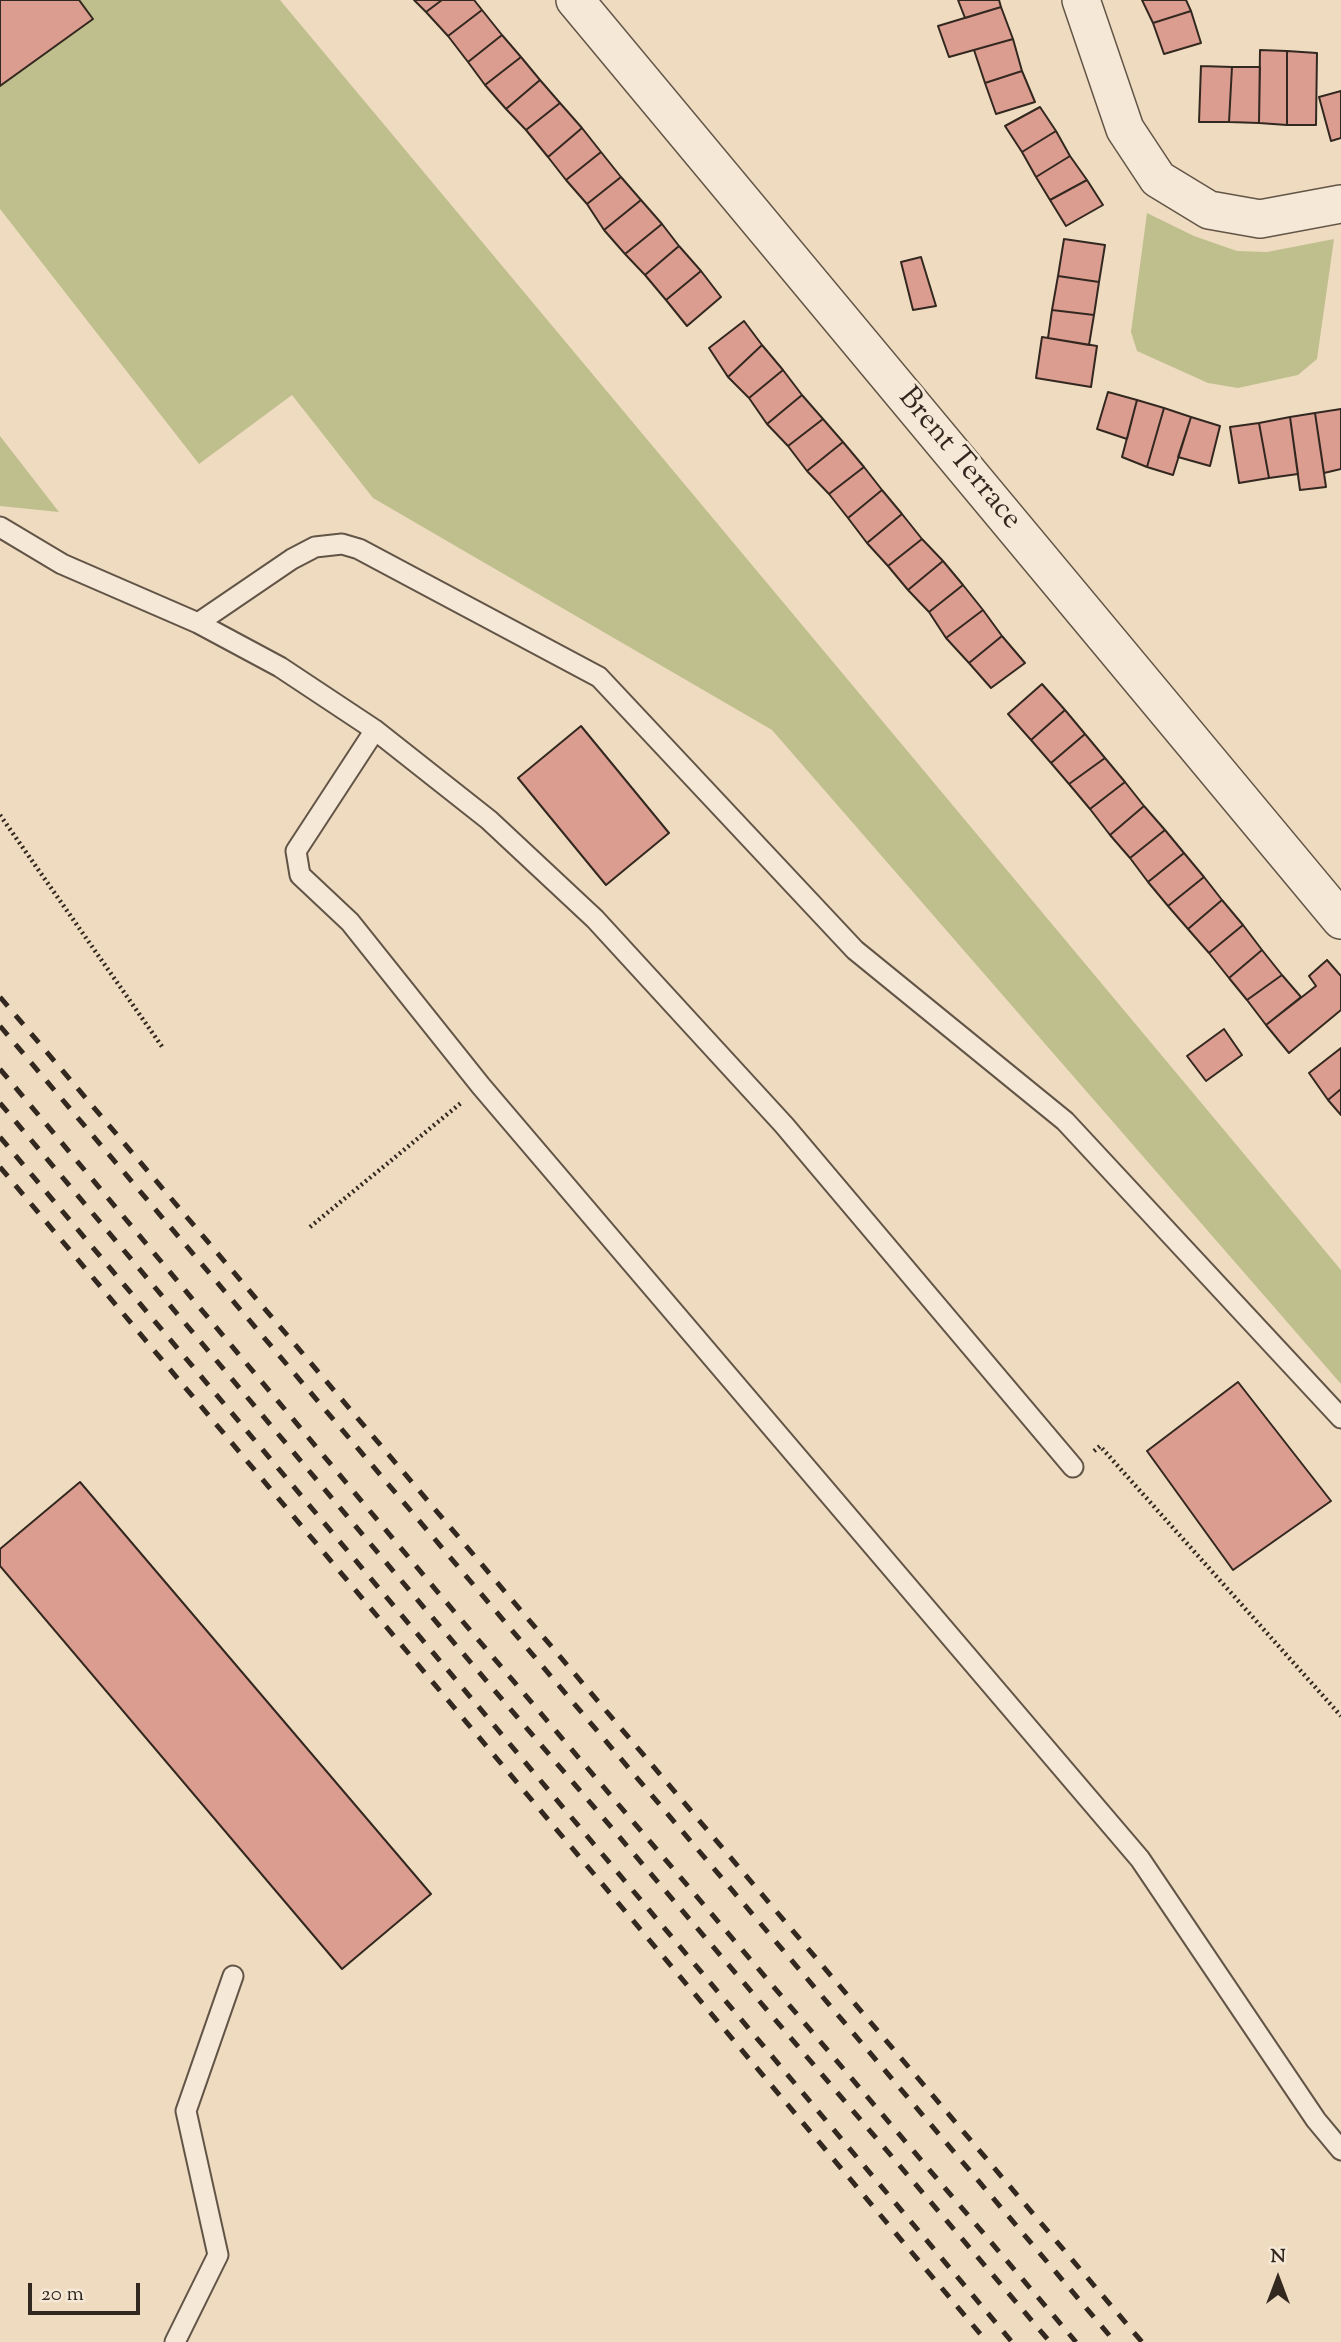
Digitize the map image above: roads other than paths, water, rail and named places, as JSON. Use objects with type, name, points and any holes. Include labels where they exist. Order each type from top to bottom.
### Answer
[{"type":"street","name":"Brent Terrace","points":[[575,0],[1341,920]]},
{"type":"street","points":[[1081,0],[1125,130],[1158,179],[1209,210],[1260,219],[1341,204]]},
{"type":"lane","points":[[0,527],[62,564],[198,623],[280,667],[375,730],[489,820],[595,919],[784,1125],[1073,1467]]},
{"type":"lane","points":[[198,623],[292,559],[315,547],[342,544],[359,549],[599,677],[855,950],[1065,1121],[1341,1418]]},
{"type":"lane","points":[[375,730],[296,851],[296,864],[300,874],[350,922],[481,1086],[1140,1859],[1316,2120],[1341,2150]]},
{"type":"lane","points":[[175,2342],[218,2255],[186,2111],[233,1976]]},
{"type":"railway","points":[[0,997],[1142,2342]]},
{"type":"railway","points":[[0,1026],[1115,2342]]},
{"type":"railway","points":[[0,1069],[441,1596],[1076,2342]]},
{"type":"railway","points":[[0,1103],[426,1610],[1050,2342]]},
{"type":"railway","points":[[0,1137],[1012,2342]]},
{"type":"railway","points":[[0,1167],[987,2342]]}]
